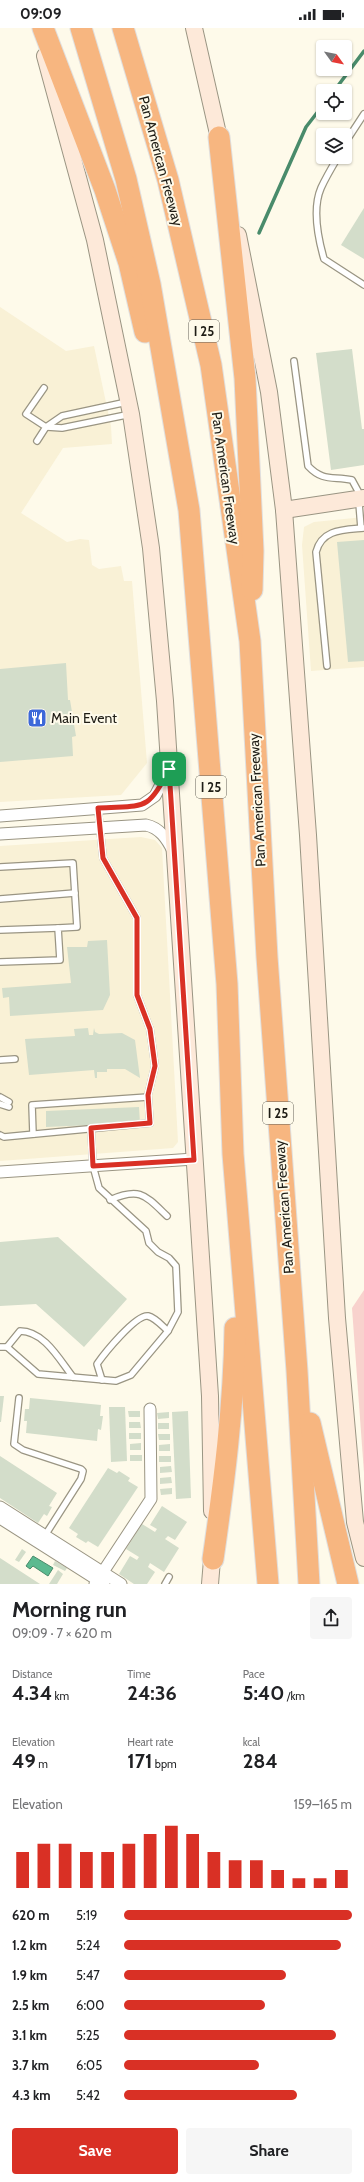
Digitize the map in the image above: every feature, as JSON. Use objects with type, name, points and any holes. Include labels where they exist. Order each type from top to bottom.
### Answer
[{"type":"highway","points":[[43,28],[105,190],[128,263],[146,332],[153,374],[174,422]]},
{"type":"highway","name":"I 25","points":[[81,28],[126,179],[150,284],[189,510],[227,984],[233,1154],[268,1584]]},
{"type":"highway","name":"Pan American Freeway","points":[[123,28],[168,180],[208,350],[250,641],[267,957],[297,1371],[309,1584]]},
{"type":"highway","points":[[219,137],[244,378],[253,551],[250,641]]},
{"type":"highway","points":[[213,1560],[222,1500],[234,1386],[233,1154]]},
{"type":"highway","points":[[297,1371],[348,1584]]},
{"type":"main road","points":[[36,28],[95,240],[130,408],[151,548],[161,648],[210,1396],[213,1560],[210,1584]]},
{"type":"main road","points":[[194,28],[219,137],[269,392],[284,510],[308,835],[337,1318],[355,1522],[364,1558]]},
{"type":"main road","points":[[284,510],[362,498]]},
{"type":"street","points":[[0,816],[134,806],[149,801],[159,790],[169,769]]},
{"type":"street","points":[[0,834],[152,826],[166,837],[175,855]]},
{"type":"street","points":[[0,1172],[194,1160]]},
{"type":"street","points":[[100,1580],[151,1499],[150,1408]]},
{"type":"street","points":[[0,1507],[100,1580],[121,1584]]},
{"type":"street","points":[[0,1518],[42,1539]]},
{"type":"lane","points":[[352,132],[364,114]]},
{"type":"lane","points":[[334,164],[320,189],[317,212],[318,237],[324,259],[364,285]]},
{"type":"lane","points":[[294,361],[308,466],[314,472],[328,479],[342,478],[352,480],[356,484],[362,498],[363,528],[329,533],[321,541],[316,552],[327,666]]},
{"type":"lane","points":[[44,388],[26,414],[46,427],[62,428],[130,408]]},
{"type":"lane","points":[[37,440],[46,427],[62,416],[130,408]]},
{"type":"lane","points":[[0,1135],[4,1137],[150,1123],[148,1097],[155,1066],[150,1029],[137,995],[137,918],[103,858],[98,808]]},
{"type":"lane","points":[[0,868],[73,863],[77,927],[0,930]]},
{"type":"lane","points":[[0,898],[75,893]]},
{"type":"lane","points":[[0,962],[60,960],[58,928]]},
{"type":"lane","points":[[0,1060],[15,1059]]},
{"type":"lane","points":[[0,1097],[9,1104],[0,1104]]},
{"type":"lane","points":[[32,1134],[32,1105],[148,1097]]},
{"type":"lane","points":[[0,1347],[7,1347],[38,1374],[116,1381],[131,1374],[168,1331],[178,1312],[176,1266],[169,1258],[158,1252],[149,1243],[146,1231],[110,1200],[99,1188],[93,1166],[91,1128]]},
{"type":"lane","points":[[110,1200],[126,1193],[146,1196],[166,1216]]},
{"type":"lane","points":[[102,1380],[98,1364],[105,1353],[139,1318],[148,1316],[158,1321],[168,1331]]},
{"type":"lane","points":[[7,1347],[20,1331],[31,1331],[53,1350],[73,1377]]},
{"type":"lane","points":[[19,1398],[14,1444],[23,1450],[81,1469],[83,1471],[81,1479],[42,1539]]},
{"type":"lane","points":[[165,1584],[169,1577]]},
{"type":"shaded area","points":[[0,307],[66,351],[94,346],[111,426],[112,444],[63,448],[21,513],[67,542],[80,539],[89,540],[92,565],[99,569],[121,566],[124,581],[132,581],[147,763],[121,795],[0,802]]},
{"type":"shaded area","points":[[364,517],[364,667],[311,671],[302,545],[304,527],[314,522]]},
{"type":"shaded area","points":[[141,837],[155,840],[162,848],[178,1142],[173,1148],[0,1161],[0,846]]},
{"type":"shaded area","points":[[364,1290],[364,1473],[352,1308]]},
{"type":"shaded area","points":[[33,1556],[53,1568],[48,1576],[33,1566],[30,1569],[26,1566]]},
{"type":"building","points":[[364,208],[364,259],[341,245]]},
{"type":"building","points":[[352,349],[362,429],[364,429],[364,465],[331,470],[316,353]]},
{"type":"building","points":[[364,540],[364,661],[348,662],[337,542]]},
{"type":"building","name":"Main Event","points":[[66,663],[68,700],[70,700],[76,736],[72,737],[73,756],[0,762],[0,669]]},
{"type":"building","points":[[107,940],[110,995],[103,1010],[10,1016],[9,997],[3,998],[2,988],[71,983],[67,947],[87,947],[88,941]]},
{"type":"building","points":[[88,1028],[89,1035],[93,1035],[94,1028],[95,1032],[99,1034],[122,1033],[135,1040],[140,1078],[125,1069],[107,1069],[107,1072],[97,1072],[97,1078],[95,1078],[94,1070],[29,1075],[25,1039],[75,1036],[74,1029]]},
{"type":"building","points":[[139,1107],[140,1123],[46,1127],[46,1111]]},
{"type":"building","points":[[58,1237],[127,1299],[84,1347],[36,1304],[0,1306],[0,1242]]},
{"type":"building","points":[[0,1396],[4,1396],[1,1422],[0,1422]]},
{"type":"building","points":[[30,1398],[101,1405],[100,1416],[103,1416],[101,1430],[98,1429],[97,1441],[26,1433],[27,1421],[24,1421],[25,1409],[29,1409]]},
{"type":"building","points":[[109,1407],[125,1407],[127,1461],[111,1462]]},
{"type":"building","points":[[128,1411],[140,1411],[140,1417],[129,1417]]},
{"type":"building","points":[[188,1411],[191,1498],[176,1499],[172,1412]]},
{"type":"building","points":[[169,1412],[169,1418],[158,1419],[157,1413]]},
{"type":"building","points":[[129,1422],[140,1422],[141,1428],[129,1428]]},
{"type":"building","points":[[158,1423],[169,1423],[169,1429],[158,1429]]},
{"type":"building","points":[[129,1433],[141,1433],[141,1439],[129,1439]]},
{"type":"building","points":[[158,1434],[170,1434],[170,1440],[159,1440]]},
{"type":"building","points":[[141,1443],[141,1450],[130,1450],[130,1444]]},
{"type":"building","points":[[170,1444],[170,1451],[159,1451],[159,1445]]},
{"type":"building","points":[[130,1455],[142,1455],[142,1461],[130,1461]]},
{"type":"building","points":[[0,1456],[57,1493],[49,1506],[52,1507],[47,1516],[44,1514],[38,1523],[0,1498]]},
{"type":"building","points":[[159,1456],[171,1456],[171,1462],[159,1462]]},
{"type":"building","points":[[171,1466],[172,1472],[160,1473],[160,1467]]},
{"type":"building","points":[[108,1468],[117,1473],[119,1471],[130,1478],[128,1481],[138,1487],[98,1547],[88,1541],[86,1543],[76,1537],[78,1534],[69,1528]]},
{"type":"building","points":[[171,1477],[172,1483],[160,1484],[160,1478]]},
{"type":"building","points":[[172,1488],[172,1494],[161,1495],[160,1489]]},
{"type":"building","points":[[162,1506],[187,1522],[175,1540],[168,1536],[165,1539],[179,1548],[164,1572],[150,1563],[148,1567],[155,1572],[147,1584],[134,1584],[119,1574],[130,1556],[137,1560],[139,1557],[126,1549],[142,1524],[155,1532],[157,1529],[150,1525]]},
{"type":"building","points":[[22,1549],[26,1552],[19,1562],[15,1560]]},
{"type":"building","points":[[0,1558],[40,1584],[0,1584]]},
{"type":"building","points":[[55,1561],[67,1568],[65,1571],[53,1565]]},
{"type":"building","points":[[58,1570],[63,1574],[57,1584],[49,1584]]},
{"type":"waterway","points":[[339,84],[364,51]]},
{"type":"waterway","points":[[259,233],[306,127],[316,114]]},
{"type":"place","name":"Main Event","points":[[37,718]]},
{"type":"route","points":[[169,769],[194,1160],[93,1166],[91,1128],[150,1123],[148,1095],[153,1080],[155,1066],[150,1029],[143,1016],[137,995],[137,918],[103,858],[98,808],[142,805],[155,796],[169,769]]}]
